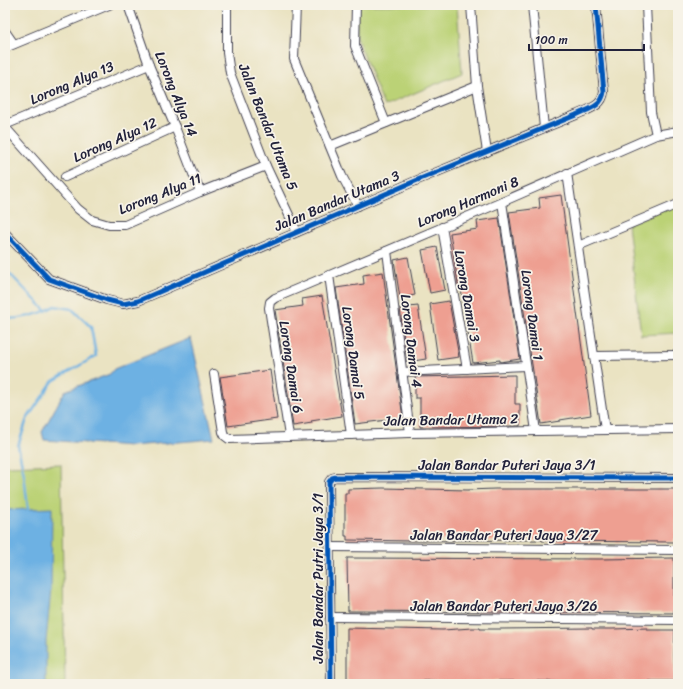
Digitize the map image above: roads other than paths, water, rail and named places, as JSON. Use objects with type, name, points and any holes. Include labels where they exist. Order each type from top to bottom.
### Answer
[{"type":"street","points":[[5,48],[87,9],[109,5]]},
{"type":"street","name":"Lorong Alya 14","points":[[128,5],[149,65],[200,192]]},
{"type":"street","name":"Jalan Bandar Utama 5","points":[[227,5],[227,54],[230,73],[266,166],[297,232]]},
{"type":"street","points":[[296,5],[294,59],[342,176],[358,206]]},
{"type":"street","points":[[356,5],[355,46],[386,123]]},
{"type":"street","points":[[472,5],[477,86],[487,152]]},
{"type":"street","points":[[532,5],[544,128]]},
{"type":"street","name":"Jalan Bandar Utama 3","points":[[5,233],[49,279],[107,300],[123,304],[138,301],[599,104],[603,98],[604,92],[596,5]]},
{"type":"street","points":[[646,5],[651,112],[656,135]]},
{"type":"street","points":[[5,31],[14,44]]},
{"type":"street","name":"Lorong Alya 13","points":[[5,126],[149,65]]},
{"type":"street","points":[[330,146],[477,86]]},
{"type":"street","name":"Lorong Alya 11","points":[[5,126],[78,209],[92,220],[109,224],[126,226],[200,192],[266,166]]},
{"type":"street","name":"Lorong Alya 12","points":[[64,177],[175,127]]},
{"type":"street","name":"Lorong Harmoni 8","points":[[270,302],[275,298],[656,135],[678,130]]},
{"type":"street","points":[[567,173],[605,430]]},
{"type":"street","name":"Lorong Damai 1","points":[[502,202],[536,431]]},
{"type":"street","points":[[578,246],[678,204]]},
{"type":"street","name":"Lorong Damai 3","points":[[442,227],[467,369]]},
{"type":"street","name":"Lorong Damai 4","points":[[387,251],[410,434]]},
{"type":"street","name":"Lorong Damai 5","points":[[329,275],[351,435]]},
{"type":"street","name":"Lorong Damai 6","points":[[270,302],[269,308],[274,347],[289,436]]},
{"type":"street","points":[[594,356],[678,355]]},
{"type":"street","points":[[402,372],[526,366]]},
{"type":"street","name":"Jalan Bandar Utama 2","points":[[214,374],[223,432],[225,436],[229,438],[536,431],[678,430]]},
{"type":"street","name":"Jalan Bandar Puteri Jaya 3/1","points":[[336,477],[678,478]]},
{"type":"street","name":"Jalan Bandar Putri Jaya 3/1","points":[[331,684],[329,482],[332,478],[336,477]]},
{"type":"street","name":"Jalan Bandar Puteri Jaya 3/27","points":[[330,547],[678,550]]},
{"type":"street","name":"Jalan Bandar Puteri Jaya 3/26","points":[[330,618],[678,620]]},
{"type":"water","points":[[191,338],[214,439],[131,446],[44,440],[42,432],[65,391],[110,374],[114,369]]},
{"type":"water","points":[[52,508],[51,590],[46,641],[46,684],[5,684],[5,510]]},
{"type":"waterway","points":[[5,269],[46,311]]},
{"type":"waterway","points":[[5,319],[31,316],[55,306],[72,309],[91,327],[96,356],[53,381],[27,419],[18,446],[24,475],[28,509],[27,512]]}]
